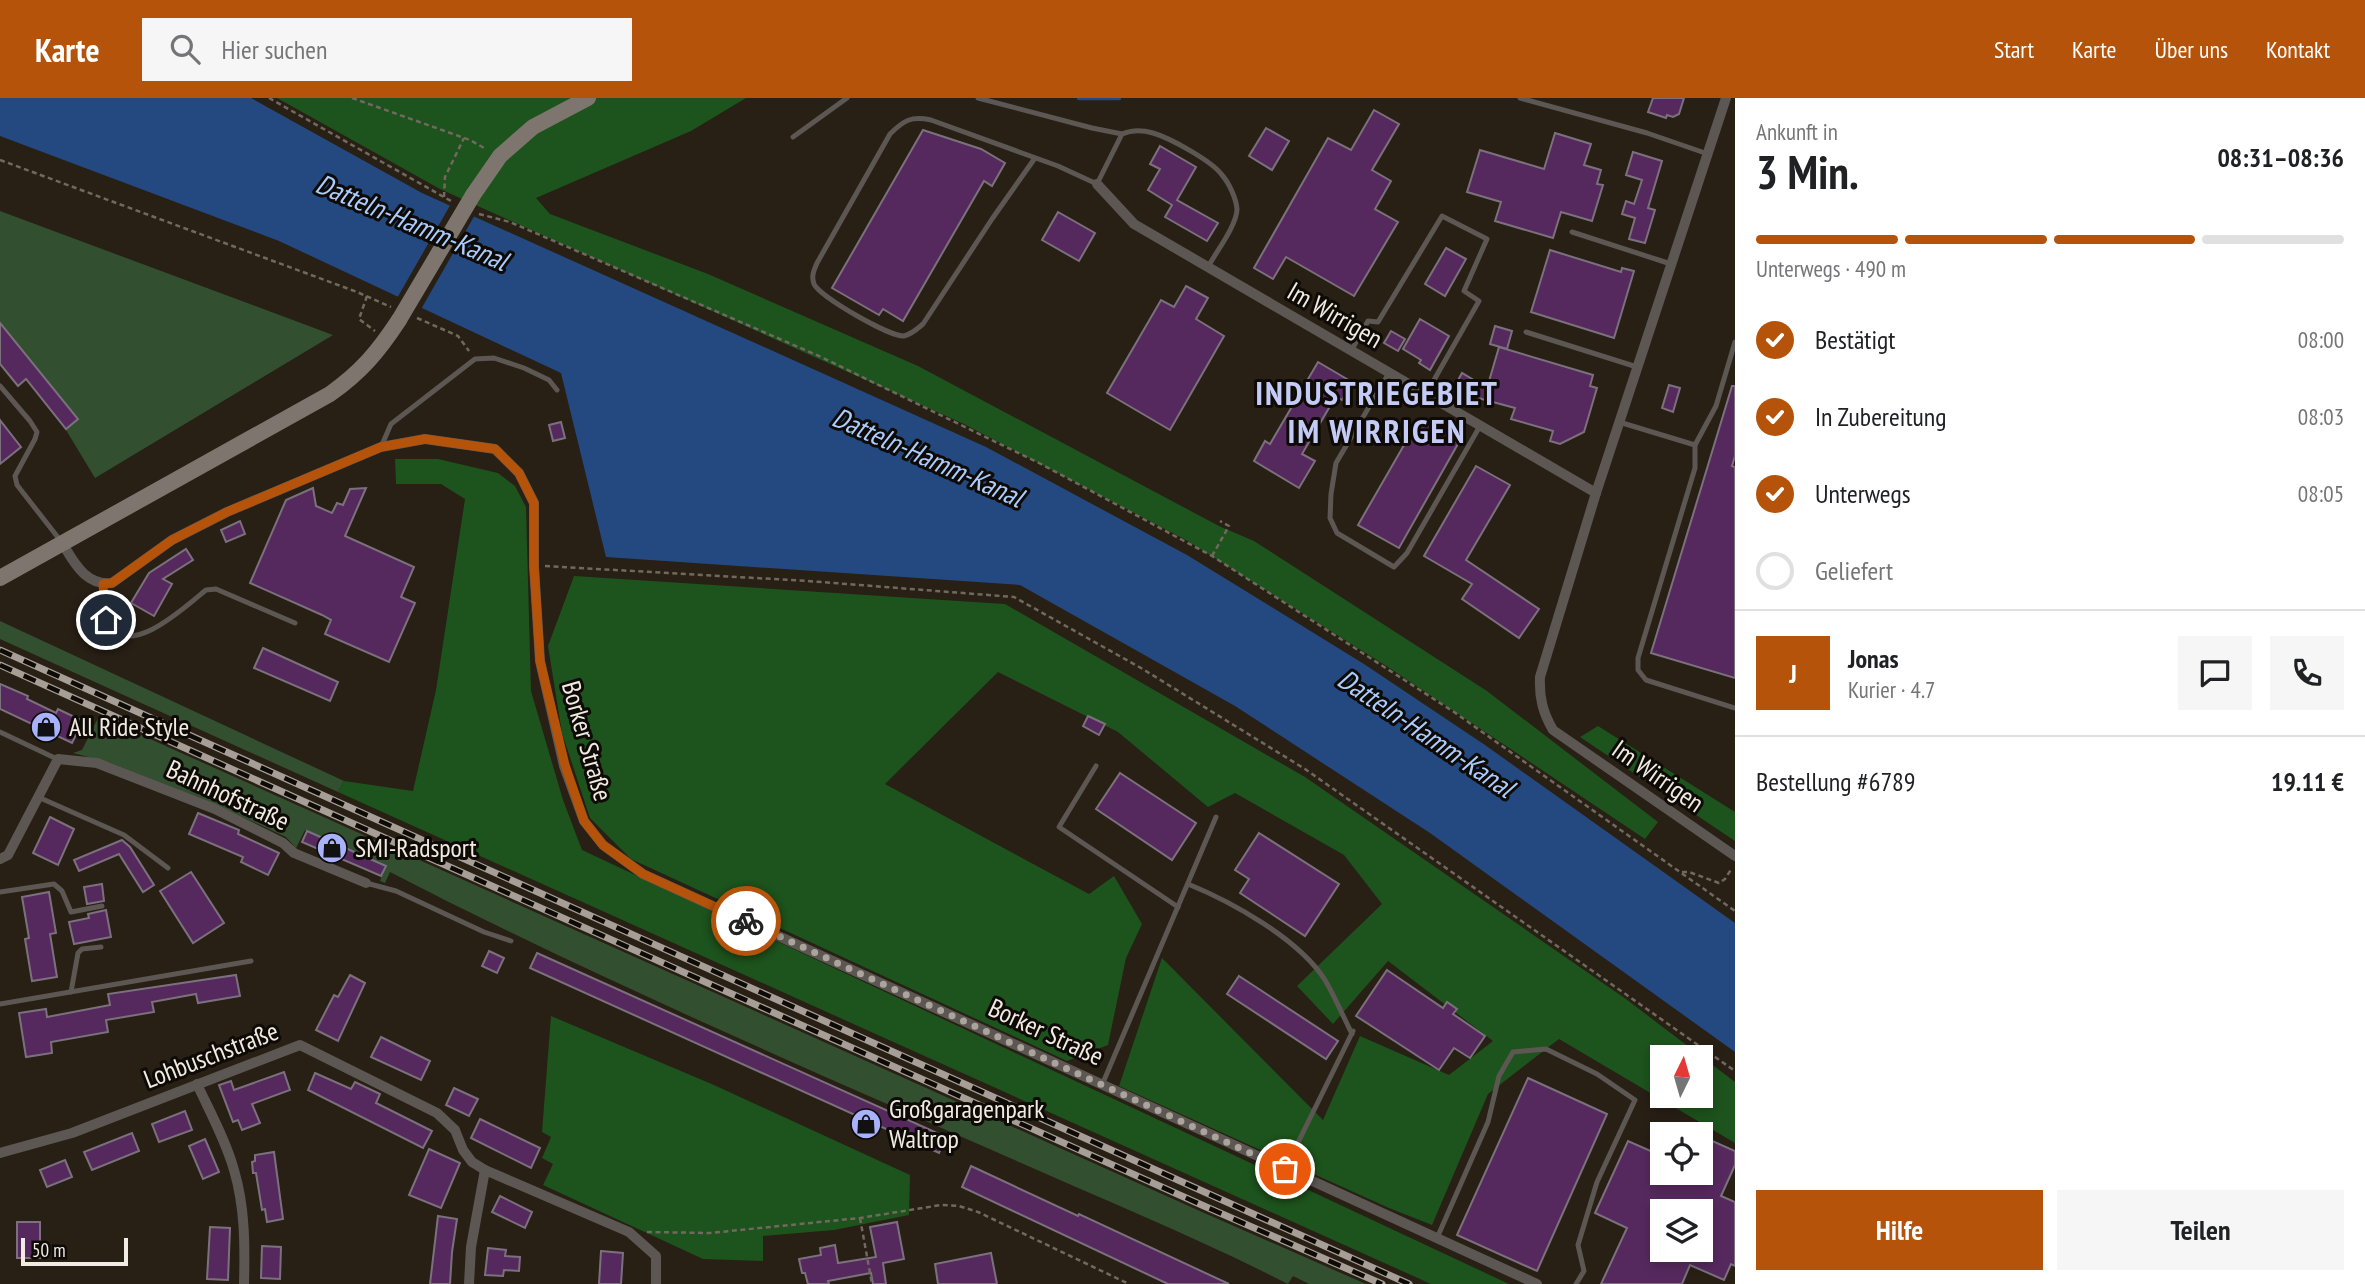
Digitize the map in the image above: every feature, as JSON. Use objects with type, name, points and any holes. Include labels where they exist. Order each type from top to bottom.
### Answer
[{"type":"street","points":[[0,578],[330,394],[356,376],[404,316],[473,195],[500,156],[533,127],[588,98]]},
{"type":"street","name":"Im Wirrigen","points":[[1726,98],[1596,493],[1540,677],[1541,706],[1553,730],[1735,856]]},
{"type":"street","name":"Im Wirrigen","points":[[1097,184],[1134,224],[1596,493]]},
{"type":"street","name":"Borker Straße","points":[[103,584],[112,583],[172,540],[227,512],[381,447],[425,439],[495,449],[519,473],[534,503],[534,566],[540,661],[565,765],[584,821],[603,845],[643,874],[1537,1284]]},
{"type":"street","points":[[62,543],[81,572],[103,584]]},
{"type":"street","points":[[0,859],[8,855],[58,759]]},
{"type":"street","name":"Bahnhofstraße","points":[[58,759],[97,763],[215,809],[283,843],[294,853],[366,883]]},
{"type":"street","name":"Lohbuschstraße","points":[[0,1153],[72,1133],[300,1045],[437,1113],[455,1130],[463,1150],[472,1161],[485,1170]]},
{"type":"street","points":[[197,1084],[234,1168],[242,1203],[245,1239],[244,1284]]},
{"type":"street","points":[[469,1284],[471,1247],[485,1170],[629,1232],[656,1256],[656,1284]]},
{"type":"lane","points":[[793,137],[847,98]]},
{"type":"lane","points":[[978,98],[1092,128],[1122,134],[1131,130],[1153,133],[1205,159],[1222,174],[1237,208],[1235,219],[1208,267]]},
{"type":"lane","points":[[1520,98],[1647,133],[1708,154]]},
{"type":"lane","points":[[1035,158],[923,324],[913,333],[892,335],[840,305],[819,290],[813,282],[817,263],[890,134],[905,119],[917,117],[931,120],[1035,158],[1097,184],[1122,134]]},
{"type":"lane","points":[[1351,351],[1368,321],[1378,322],[1442,216],[1487,239],[1464,291],[1479,301],[1426,394]]},
{"type":"lane","points":[[1572,232],[1671,264]]},
{"type":"lane","points":[[1526,332],[1637,368]]},
{"type":"lane","points":[[1735,342],[1716,406],[1695,445],[1695,468],[1638,658],[1638,670],[1646,680],[1735,708]]},
{"type":"lane","points":[[381,447],[391,424],[475,359],[494,358],[524,368],[550,380],[557,390]]},
{"type":"lane","points":[[1389,373],[1336,463],[1330,518],[1337,533],[1394,567],[1407,552],[1480,426]]},
{"type":"lane","points":[[0,386],[37,432],[36,439],[15,476],[17,485],[62,543]]},
{"type":"lane","points":[[1619,422],[1695,445]]},
{"type":"lane","points":[[103,584],[106,620],[120,633],[144,635],[156,629],[206,590],[216,589],[295,623]]},
{"type":"lane","points":[[0,732],[58,759]]},
{"type":"lane","points":[[1096,766],[1059,827],[1178,907]]},
{"type":"lane","points":[[38,797],[124,835],[168,868]]},
{"type":"lane","points":[[1102,1085],[1216,817]]},
{"type":"lane","points":[[366,883],[396,891],[484,932],[510,941]]},
{"type":"lane","points":[[0,892],[54,884],[62,891],[71,912],[102,906]]},
{"type":"lane","points":[[1188,884],[1218,896],[1296,947],[1325,980],[1353,1032],[1285,1169]]},
{"type":"lane","points":[[71,992],[78,953],[82,949],[102,947]]},
{"type":"lane","points":[[0,1003],[251,961]]},
{"type":"lane","points":[[1437,1238],[1489,1122],[1499,1076],[1513,1052],[1546,1049],[1598,1074],[1635,1100],[1597,1182],[1578,1245],[1584,1271],[1576,1284]]},
{"type":"path","points":[[269,98],[456,203]]},
{"type":"path","points":[[352,98],[464,138],[500,156]]},
{"type":"path","points":[[444,197],[446,177],[464,138]]},
{"type":"path","points":[[0,160],[367,296],[404,316],[458,336],[475,359]]},
{"type":"path","points":[[480,214],[510,222],[819,356],[1041,464],[1212,556],[1454,712],[1735,911]]},
{"type":"path","points":[[360,323],[359,316],[367,296]]},
{"type":"path","points":[[1212,556],[1229,526],[1220,521]]},
{"type":"path","points":[[534,566],[808,581],[1014,597],[1141,668],[1305,769],[1735,1071]]},
{"type":"path","points":[[1682,872],[1718,883],[1725,879],[1735,862]]},
{"type":"path","points":[[629,1232],[710,1233],[860,1218],[941,1205],[959,1206],[978,1212],[1129,1284]]},
{"type":"path","points":[[860,1218],[872,1284]]},
{"type":"green space","points":[[277,98],[746,98],[691,131],[536,198],[550,214],[708,274],[918,366],[1219,526],[1254,541],[1487,691],[1658,822],[1645,839],[1388,667],[1186,540],[964,424],[440,189]]},
{"type":"green space","points":[[0,211],[333,335],[95,478],[66,430],[78,419],[0,323]]},
{"type":"green space","points":[[395,459],[438,459],[498,473],[515,486],[526,507],[531,691],[563,800],[582,850],[1509,1284],[1431,1284],[338,792],[344,781],[413,791],[436,690],[465,499],[441,484],[396,484]]},
{"type":"green space","points":[[574,576],[1005,604],[1305,777],[1626,999],[1686,1045],[1650,1045],[1650,1093],[1559,1039],[1488,1094],[1432,1225],[1119,1086],[1162,958],[1323,1120],[1360,1036],[1449,1075],[1493,1041],[1388,961],[1333,1024],[1297,986],[1382,904],[1344,855],[1235,793],[1208,807],[1118,732],[998,672],[885,784],[1089,894],[1114,876],[1142,924],[1126,958],[1108,1045],[1067,1061],[631,859],[590,818],[562,733],[548,646]]},
{"type":"green space","points":[[0,621],[344,781],[338,792],[0,639]]},
{"type":"green space","points":[[99,716],[1366,1284],[1309,1284],[1293,1276],[1288,1284],[1188,1236],[623,986],[390,872],[385,883],[380,881],[385,866],[305,830],[296,848],[286,837],[210,802],[108,762],[73,753],[82,750]]},
{"type":"green space","points":[[1598,726],[1735,812],[1735,841],[1580,737]]},
{"type":"green space","points":[[551,1016],[714,1085],[910,1175],[909,1215],[834,1230],[763,1236],[763,1261],[703,1259],[543,1185],[553,1164],[542,1158],[551,1137],[542,1132]]},
{"type":"green space","points":[[1713,1065],[1735,1082],[1735,1143],[1713,1130],[1713,1122],[1699,1122],[1676,1108],[1713,1108]]},
{"type":"water","name":"Datteln-Hamm-Kanal","points":[[0,98],[251,98],[422,193],[986,447],[1187,555],[1364,664],[1485,745],[1735,923],[1735,1052],[1430,833],[1235,706],[1020,585],[606,557],[561,373],[279,241],[0,136]]},
{"type":"pier","points":[[452,202],[476,213],[420,311],[396,300]]},
{"type":"building","points":[[1653,98],[1684,98],[1679,114],[1673,117],[1667,115],[1666,118],[1648,112]]},
{"type":"building","points":[[1374,110],[1399,124],[1372,170],[1391,181],[1375,209],[1398,222],[1354,296],[1286,257],[1273,279],[1254,268],[1328,138],[1351,150]]},
{"type":"building","points":[[1266,128],[1289,141],[1272,170],[1249,156]]},
{"type":"building","points":[[923,130],[981,149],[1005,163],[992,186],[984,181],[903,321],[883,309],[879,315],[832,288]]},
{"type":"building","points":[[1555,133],[1591,144],[1584,165],[1601,170],[1597,184],[1603,185],[1592,221],[1561,212],[1553,238],[1495,221],[1501,202],[1467,192],[1480,150],[1544,169]]},
{"type":"building","points":[[1160,146],[1196,167],[1177,200],[1218,223],[1207,241],[1165,217],[1172,205],[1148,190],[1160,169],[1150,164]]},
{"type":"building","points":[[1633,152],[1662,161],[1648,208],[1655,210],[1645,243],[1629,239],[1635,218],[1622,214],[1626,201],[1634,204],[1642,180],[1626,175]]},
{"type":"building","points":[[1058,212],[1095,233],[1079,261],[1042,240]]},
{"type":"building","points":[[1446,248],[1466,259],[1445,296],[1425,284]]},
{"type":"building","points":[[1550,250],[1621,272],[1622,268],[1634,271],[1614,338],[1531,312]]},
{"type":"building","points":[[1186,286],[1208,298],[1196,319],[1224,336],[1170,430],[1107,393],[1161,300],[1174,307]]},
{"type":"building","points":[[1420,319],[1449,336],[1430,370],[1419,363],[1421,360],[1403,349]]},
{"type":"building","points":[[0,323],[78,419],[66,429],[26,379],[18,386],[0,364]]},
{"type":"building","points":[[1495,326],[1512,331],[1507,349],[1490,344]]},
{"type":"building","points":[[1391,331],[1405,339],[1398,351],[1384,343]]},
{"type":"building","points":[[1499,347],[1593,375],[1590,386],[1597,388],[1584,432],[1560,444],[1550,441],[1553,431],[1511,419],[1515,408],[1478,398],[1456,384],[1462,373],[1487,388]]},
{"type":"building","points":[[1318,362],[1352,382],[1342,400],[1336,396],[1302,454],[1315,461],[1299,488],[1254,461],[1265,441],[1270,444]]},
{"type":"building","points":[[1669,385],[1680,388],[1673,412],[1662,408]]},
{"type":"building","points":[[1732,386],[1735,386],[1735,456],[1732,466],[1735,467],[1735,678],[1651,653]]},
{"type":"building","points":[[1419,419],[1459,442],[1399,548],[1358,525]]},
{"type":"building","points":[[0,420],[21,447],[0,464]]},
{"type":"building","points":[[561,422],[565,438],[553,441],[549,425]]},
{"type":"building","points":[[1476,466],[1510,485],[1466,560],[1539,609],[1519,638],[1462,599],[1472,584],[1424,556]]},
{"type":"building","points":[[313,488],[316,506],[332,513],[337,503],[343,505],[350,489],[366,488],[345,536],[414,567],[401,597],[415,603],[389,662],[325,634],[331,620],[250,583],[286,500]]},
{"type":"building","points":[[240,521],[245,534],[226,542],[221,530]]},
{"type":"building","points":[[186,549],[193,560],[163,579],[172,584],[154,616],[131,603],[149,573]]},
{"type":"building","points":[[263,648],[338,682],[330,701],[254,668]]},
{"type":"building","points":[[0,684],[28,696],[27,699],[56,713],[58,709],[83,721],[72,743],[0,709]]},
{"type":"building","points":[[1088,716],[1105,724],[1099,735],[1083,726]]},
{"type":"building","points":[[1120,773],[1196,823],[1172,860],[1096,809]]},
{"type":"building","points":[[198,813],[239,830],[238,834],[279,853],[268,875],[241,862],[243,857],[189,834]]},
{"type":"building","points":[[50,817],[74,829],[58,865],[33,853]]},
{"type":"building","name":"SMI-Radsport","points":[[307,831],[386,866],[381,876],[302,842]]},
{"type":"building","points":[[1259,833],[1339,884],[1305,936],[1240,893],[1249,879],[1235,870]]},
{"type":"building","points":[[122,840],[130,847],[154,885],[143,892],[119,854],[79,871],[74,860]]},
{"type":"building","points":[[191,872],[224,923],[193,943],[160,891]]},
{"type":"building","points":[[102,884],[104,901],[87,904],[84,887]]},
{"type":"building","points":[[49,892],[56,933],[50,934],[57,977],[32,981],[25,939],[29,938],[22,897]]},
{"type":"building","points":[[106,910],[111,937],[74,944],[69,922],[89,918],[88,914]]},
{"type":"building","points":[[489,951],[504,958],[497,973],[482,966]]},
{"type":"building","points":[[537,953],[946,1137],[939,1153],[530,968]]},
{"type":"building","points":[[1387,970],[1443,1008],[1447,1002],[1457,1009],[1453,1014],[1485,1036],[1470,1058],[1454,1048],[1439,1070],[1356,1016]]},
{"type":"building","points":[[236,975],[240,996],[198,1003],[196,994],[152,1002],[154,1012],[106,1020],[108,1032],[51,1042],[52,1053],[26,1057],[19,1013],[46,1009],[47,1017],[110,1005],[108,994]]},
{"type":"building","points":[[350,975],[365,983],[338,1041],[316,1030],[334,995],[338,997]]},
{"type":"building","points":[[1239,976],[1338,1041],[1326,1059],[1227,994]]},
{"type":"building","points":[[381,1037],[430,1061],[421,1080],[371,1057]]},
{"type":"building","points":[[284,1072],[290,1090],[252,1104],[260,1123],[242,1130],[238,1120],[233,1122],[219,1085],[231,1081],[234,1090]]},
{"type":"building","points":[[315,1073],[351,1089],[355,1082],[380,1094],[376,1103],[432,1131],[423,1148],[308,1090]]},
{"type":"building","points":[[1528,1078],[1607,1114],[1537,1271],[1457,1235]]},
{"type":"building","points":[[454,1088],[478,1099],[469,1116],[446,1105]]},
{"type":"building","points":[[185,1111],[192,1130],[159,1142],[152,1124]]},
{"type":"building","points":[[480,1119],[540,1148],[531,1168],[471,1138]]},
{"type":"building","points":[[132,1133],[139,1151],[92,1170],[84,1152]]},
{"type":"building","points":[[205,1139],[219,1172],[203,1179],[189,1146]]},
{"type":"building","points":[[1628,1141],[1650,1151],[1650,1185],[1713,1185],[1713,1141],[1735,1151],[1735,1165],[1721,1196],[1735,1202],[1735,1266],[1731,1264],[1724,1280],[1690,1265],[1682,1284],[1601,1284],[1627,1228],[1595,1213]]},
{"type":"building","points":[[429,1149],[460,1163],[441,1208],[409,1195]]},
{"type":"building","points":[[274,1152],[283,1219],[267,1222],[252,1162],[255,1161],[255,1155]]},
{"type":"building","points":[[65,1160],[72,1177],[47,1187],[40,1170]]},
{"type":"building","points":[[971,1166],[1229,1284],[1168,1284],[962,1187]]},
{"type":"building","points":[[500,1196],[532,1212],[525,1228],[492,1212]]},
{"type":"building","points":[[438,1216],[457,1219],[450,1284],[430,1284]]},
{"type":"building","points":[[17,1222],[40,1222],[40,1258],[17,1258]]},
{"type":"building","points":[[897,1222],[904,1259],[883,1263],[886,1284],[873,1284],[871,1273],[828,1281],[829,1284],[808,1284],[799,1259],[821,1255],[820,1248],[835,1245],[838,1263],[876,1257],[870,1227]]},
{"type":"building","points":[[210,1227],[230,1228],[228,1280],[207,1279]]},
{"type":"building","points":[[262,1246],[281,1247],[280,1279],[261,1278]]},
{"type":"building","points":[[488,1248],[506,1250],[505,1256],[520,1257],[519,1271],[504,1270],[503,1276],[485,1275]]},
{"type":"building","points":[[601,1251],[623,1253],[621,1284],[599,1284]]},
{"type":"building","points":[[991,1253],[997,1284],[938,1284],[935,1264]]},
{"type":"waterway","points":[[1079,98],[1119,98]]},
{"type":"railway","points":[[0,650],[1409,1284]]},
{"type":"railway","points":[[0,665],[1382,1284]]},
{"type":"way so far","points":[[746,921],[1285,1169]]},
{"type":"place","name":"All Ride Style","points":[[46,727]]},
{"type":"place","name":"SMI-Radsport","points":[[332,848]]},
{"type":"place","name":"Großgaragenpark Waltrop","points":[[866,1124]]},
{"type":"district","name":"INDUSTRIEGEBIET IM WIRRIGEN","points":[[1377,412]]},
{"type":"route","points":[[106,620],[103,584],[112,583],[128,574],[172,540],[227,512],[381,447],[425,439],[495,449],[519,473],[534,503],[534,566],[540,661],[565,765],[584,821],[603,845],[643,874],[746,921]]}]
